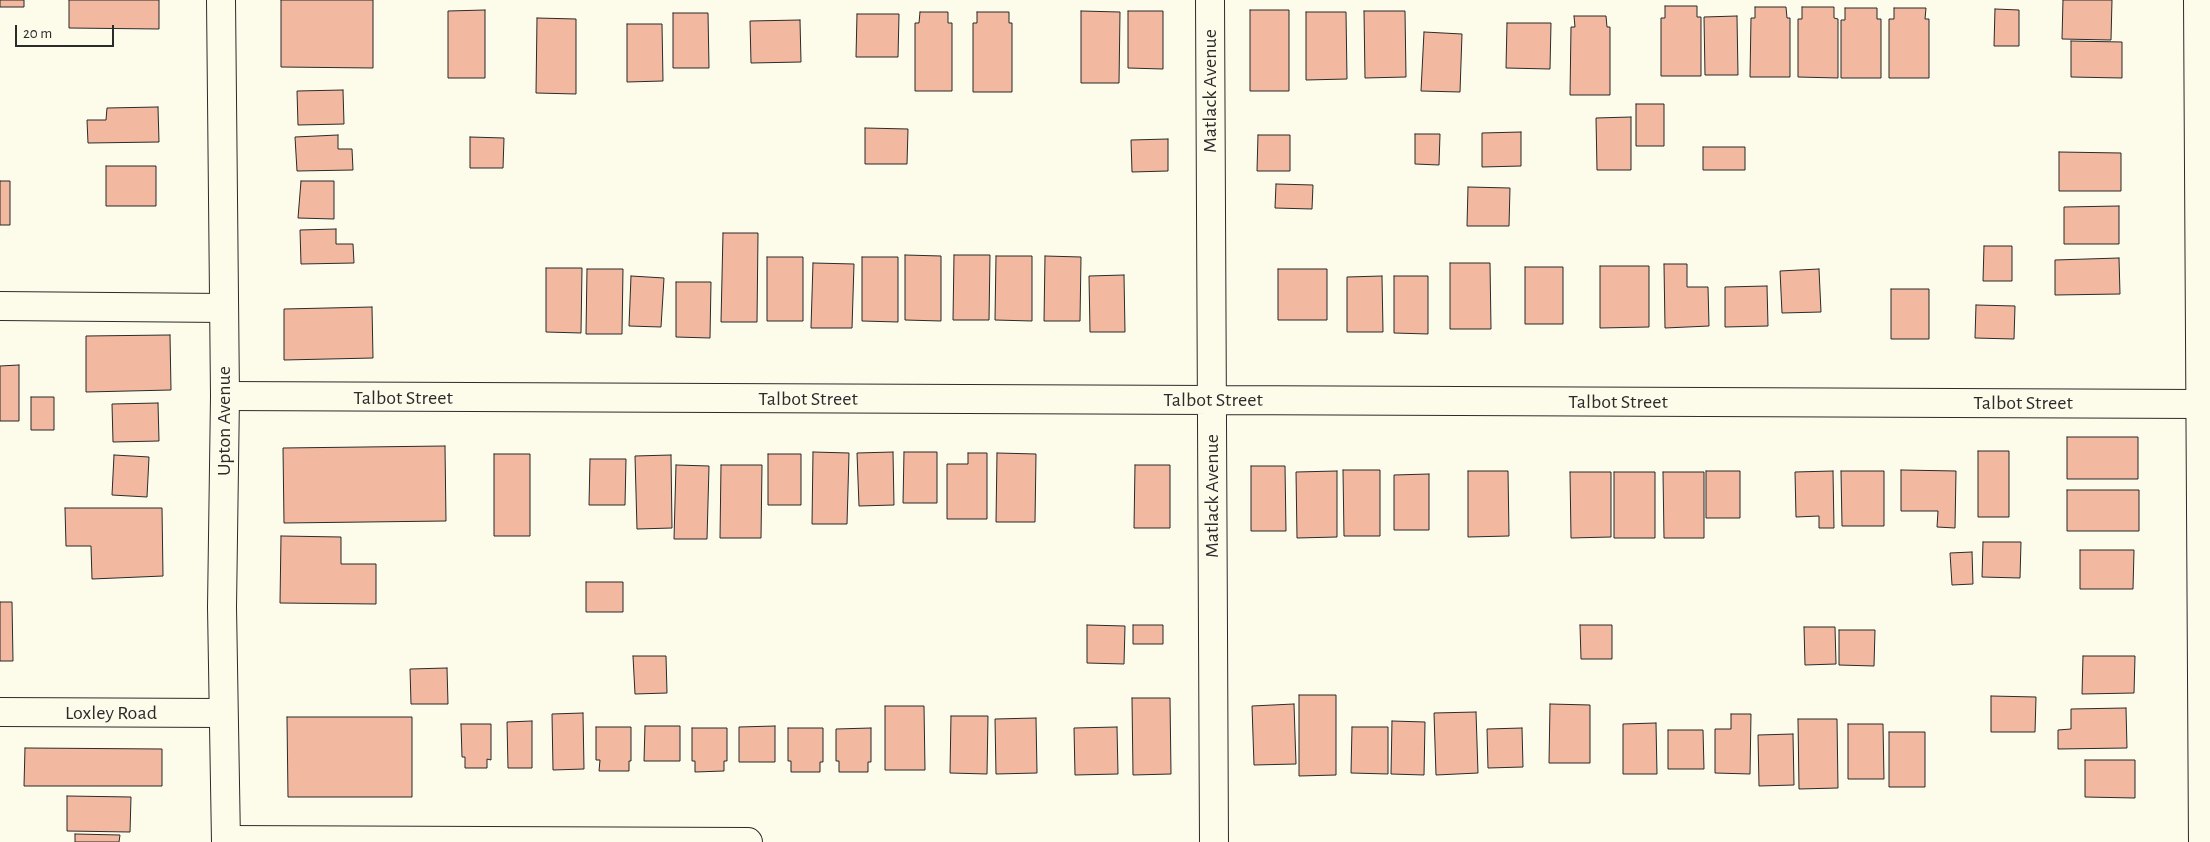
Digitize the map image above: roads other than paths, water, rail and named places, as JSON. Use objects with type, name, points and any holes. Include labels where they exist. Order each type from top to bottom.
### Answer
[{"type":"street","name":"Upton Avenue","points":[[221,0],[225,396],[222,607],[226,841]]},
{"type":"street","name":"Matlack Avenue","points":[[1210,0],[1214,842]]},
{"type":"street","points":[[2198,0],[2203,842]]},
{"type":"street","points":[[0,306],[224,308]]},
{"type":"street","name":"Talbot Street","points":[[225,396],[2200,404]]},
{"type":"street","name":"Loxley Road","points":[[0,712],[223,713]]},
{"type":"street","points":[[226,841],[748,842]]}]
